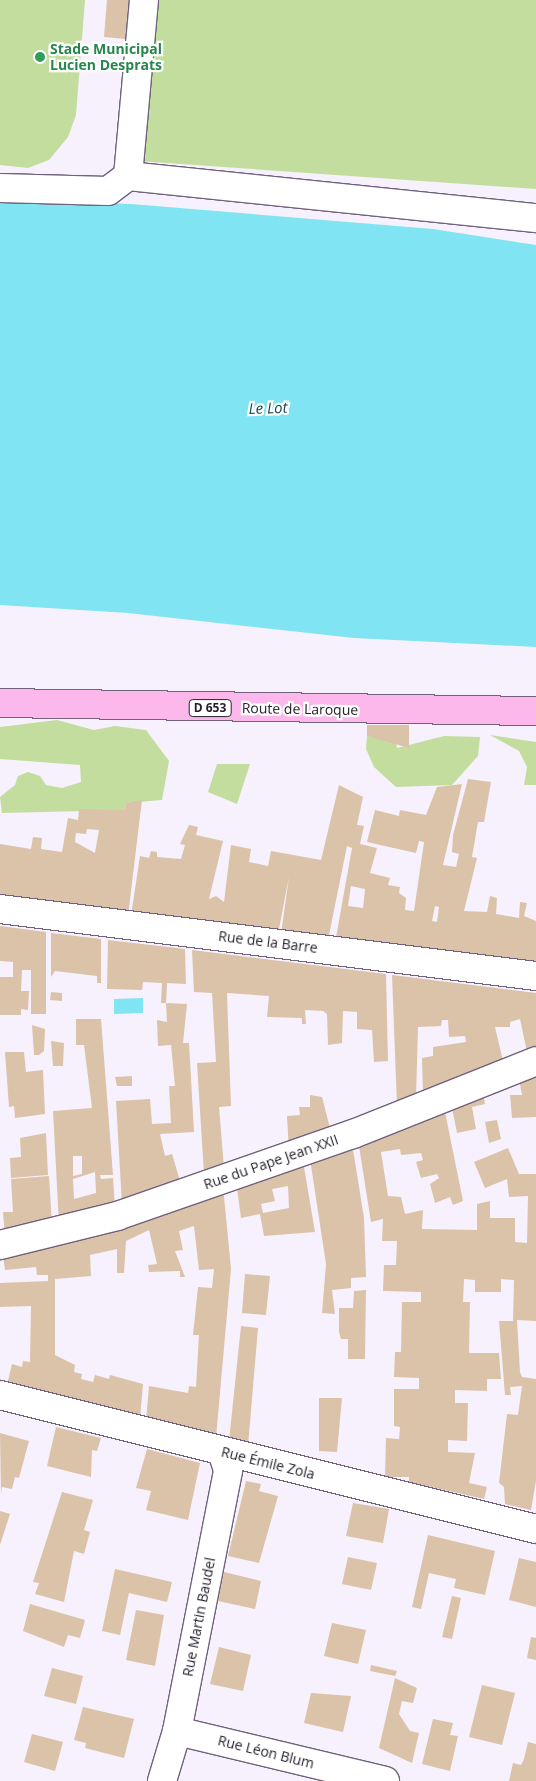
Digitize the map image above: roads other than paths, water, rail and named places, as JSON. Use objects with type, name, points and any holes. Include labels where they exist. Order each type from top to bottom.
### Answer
[{"type":"main road","name":"Route de Laroque","points":[[0,703],[536,711]]},
{"type":"street","points":[[128,176],[144,0]]},
{"type":"street","points":[[0,188],[108,191],[128,176],[536,218]]},
{"type":"street","name":"Rue de la Barre","points":[[0,909],[536,976]]},
{"type":"street","name":"Rue du Pape Jean XXII","points":[[0,1244],[117,1216],[353,1134],[536,1061]]},
{"type":"street","name":"Rue Émile Zola","points":[[0,1395],[222,1452],[536,1528]]},
{"type":"street","name":"Rue Martin Baudel","points":[[162,1781],[177,1731],[228,1470],[222,1452]]},
{"type":"street","name":"Rue Léon Blum","points":[[177,1731],[385,1781]]},
{"type":"water","name":"Le Lot","points":[[0,199],[131,204],[433,229],[536,245],[536,647],[354,638],[128,613],[0,605]]},
{"type":"water","points":[[143,998],[143,1013],[114,1014],[114,999]]},
{"type":"place","name":"Stade Municipal Lucien Desprats","points":[[40,57]]}]
